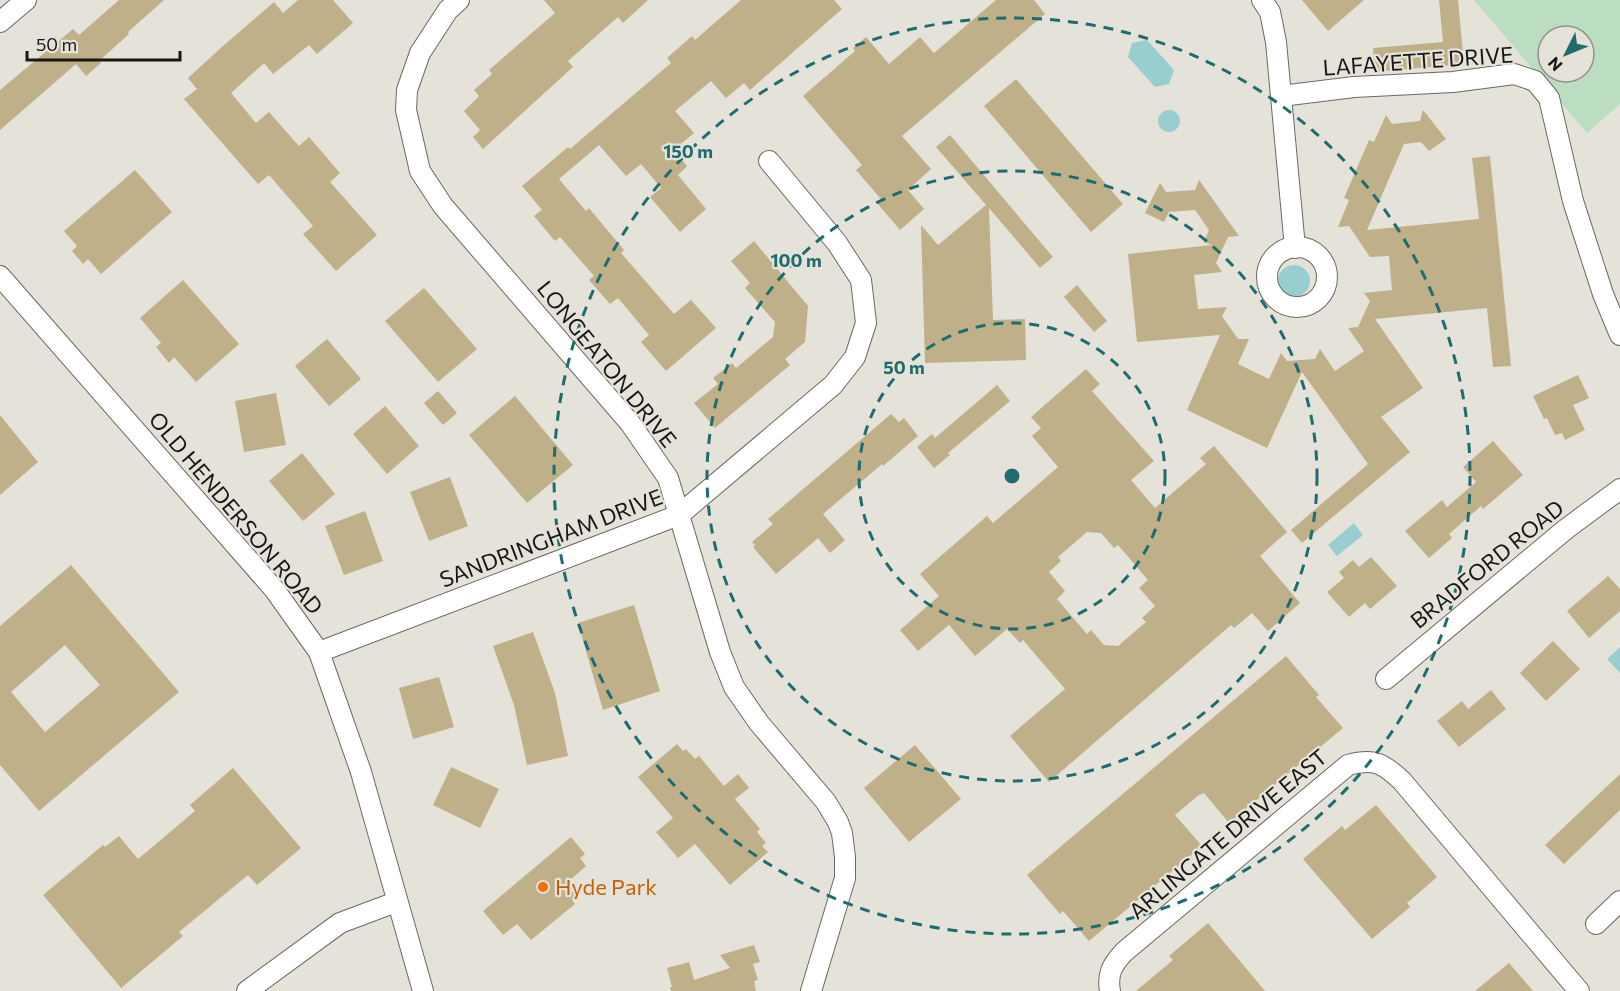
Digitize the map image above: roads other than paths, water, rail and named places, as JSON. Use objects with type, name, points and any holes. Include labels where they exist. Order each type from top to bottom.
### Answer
[{"type":"street","points":[[0,22],[26,0]]},
{"type":"street","name":"LONGEATON DRIVE","points":[[459,0],[448,10],[420,53],[407,90],[406,110],[420,171],[443,206],[630,423],[668,478],[720,652],[734,687],[759,723],[826,802],[838,822],[845,857],[844,878],[811,991]]},
{"type":"street","points":[[1262,0],[1270,12],[1276,42],[1295,248]]},
{"type":"street","name":"LAFAYETTE DRIVE","points":[[1281,96],[1354,87],[1453,82],[1514,74],[1535,81],[1549,98],[1573,201],[1606,304],[1620,335]]},
{"type":"street","name":"SANDRINGHAM DRIVE","points":[[319,652],[679,515],[833,385],[855,357],[866,323],[861,280],[837,243],[769,161]]},
{"type":"street","name":"OLD HENDERSON ROAD","points":[[3,284],[274,590],[319,652],[362,772],[396,902],[423,991]]},
{"type":"street","name":"BRADFORD ROAD","points":[[1386,679],[1566,529],[1620,489]]},
{"type":"street","name":"ARLINGATE DRIVE EAST","points":[[1110,991],[1108,979],[1113,964],[1124,952],[1348,765],[1366,760],[1386,766],[1402,781],[1579,991]]},
{"type":"street","points":[[1596,924],[1620,901]]},
{"type":"street","points":[[247,991],[340,923],[396,902]]},
{"type":"water","points":[[1147,40],[1174,70],[1169,84],[1155,87],[1128,57],[1132,43]]},
{"type":"water","points":[[1169,110],[1177,113],[1180,121],[1177,129],[1169,132],[1161,129],[1158,121],[1161,113]]},
{"type":"water","points":[[1294,265],[1305,270],[1310,281],[1305,292],[1294,297],[1283,292],[1278,281],[1283,270]]},
{"type":"water","points":[[1354,523],[1363,535],[1337,556],[1328,545]]},
{"type":"water","points":[[1620,647],[1620,673],[1607,659]]},
{"type":"place","name":"Hyde Park","points":[[543,887]]}]
